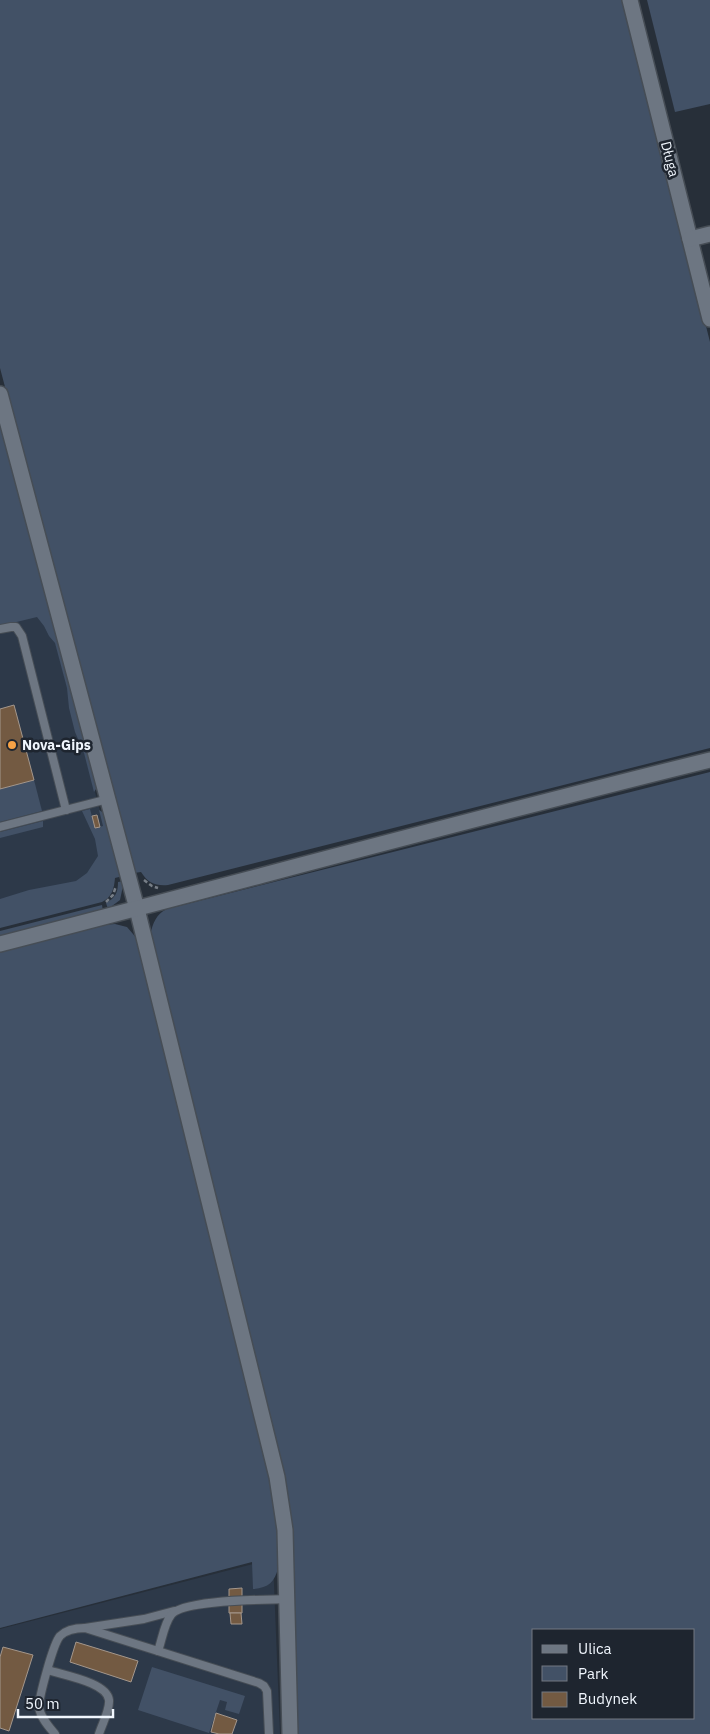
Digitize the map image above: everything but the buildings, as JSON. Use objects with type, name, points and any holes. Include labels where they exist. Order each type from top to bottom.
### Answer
[{"type":"street","name":"Długa","points":[[630,0],[710,319]]},
{"type":"street","points":[[690,239],[710,234]]},
{"type":"street","points":[[0,394],[138,909],[274,1468],[284,1530],[290,1734]]},
{"type":"street","points":[[0,944],[710,760]]},
{"type":"lane","points":[[0,629],[16,627],[22,636],[66,810]]},
{"type":"lane","points":[[0,827],[108,799]]},
{"type":"lane","points":[[55,1734],[39,1709],[48,1670],[58,1640],[65,1632],[80,1628],[144,1619],[184,1608],[216,1602],[287,1599]]},
{"type":"lane","points":[[158,1651],[168,1620],[174,1611]]},
{"type":"lane","points":[[80,1628],[259,1683],[264,1686],[268,1698],[269,1734]]},
{"type":"lane","points":[[48,1670],[99,1686],[106,1692],[109,1701],[100,1734]]},
{"type":"shaded area","points":[[47,610],[111,853],[92,891],[0,914],[0,622]]},
{"type":"shaded area","points":[[273,1559],[280,1734],[0,1734],[0,1629]]},
{"type":"green space","points":[[0,0],[624,0],[710,342],[710,748],[168,885],[159,885],[149,881],[141,872],[134,873],[0,368]]},
{"type":"green space","points":[[647,0],[710,0],[710,104],[675,112]]},
{"type":"green space","points":[[0,411],[98,786],[94,792],[84,753],[75,732],[69,708],[67,688],[55,643],[37,617],[0,626]]},
{"type":"green space","points":[[710,772],[710,1734],[296,1734],[291,1539],[150,935],[160,913],[167,909]]},
{"type":"green space","points":[[34,780],[42,811],[0,822],[0,789]]},
{"type":"green space","points":[[90,809],[95,828],[103,826],[99,810],[104,813],[123,876],[115,878],[110,895],[102,902],[0,928],[0,899],[29,890],[76,881],[87,873],[98,856],[95,839],[82,811]]},
{"type":"green space","points":[[43,821],[43,827],[0,838],[0,832]]},
{"type":"green space","points":[[124,881],[120,900],[108,909],[106,903],[115,895],[118,882]]},
{"type":"green space","points":[[102,905],[103,911],[0,937],[0,931]]},
{"type":"green space","points":[[115,924],[127,927],[139,941],[271,1476],[279,1530],[281,1567],[278,1568],[273,1581],[267,1586],[258,1588],[253,1589],[252,1562],[0,1628],[0,951],[102,925]]},
{"type":"green space","points":[[152,1667],[245,1696],[239,1714],[225,1710],[227,1702],[220,1700],[209,1733],[138,1710]]},
{"type":"place","name":"Nova-Gips","points":[[12,745]]}]
